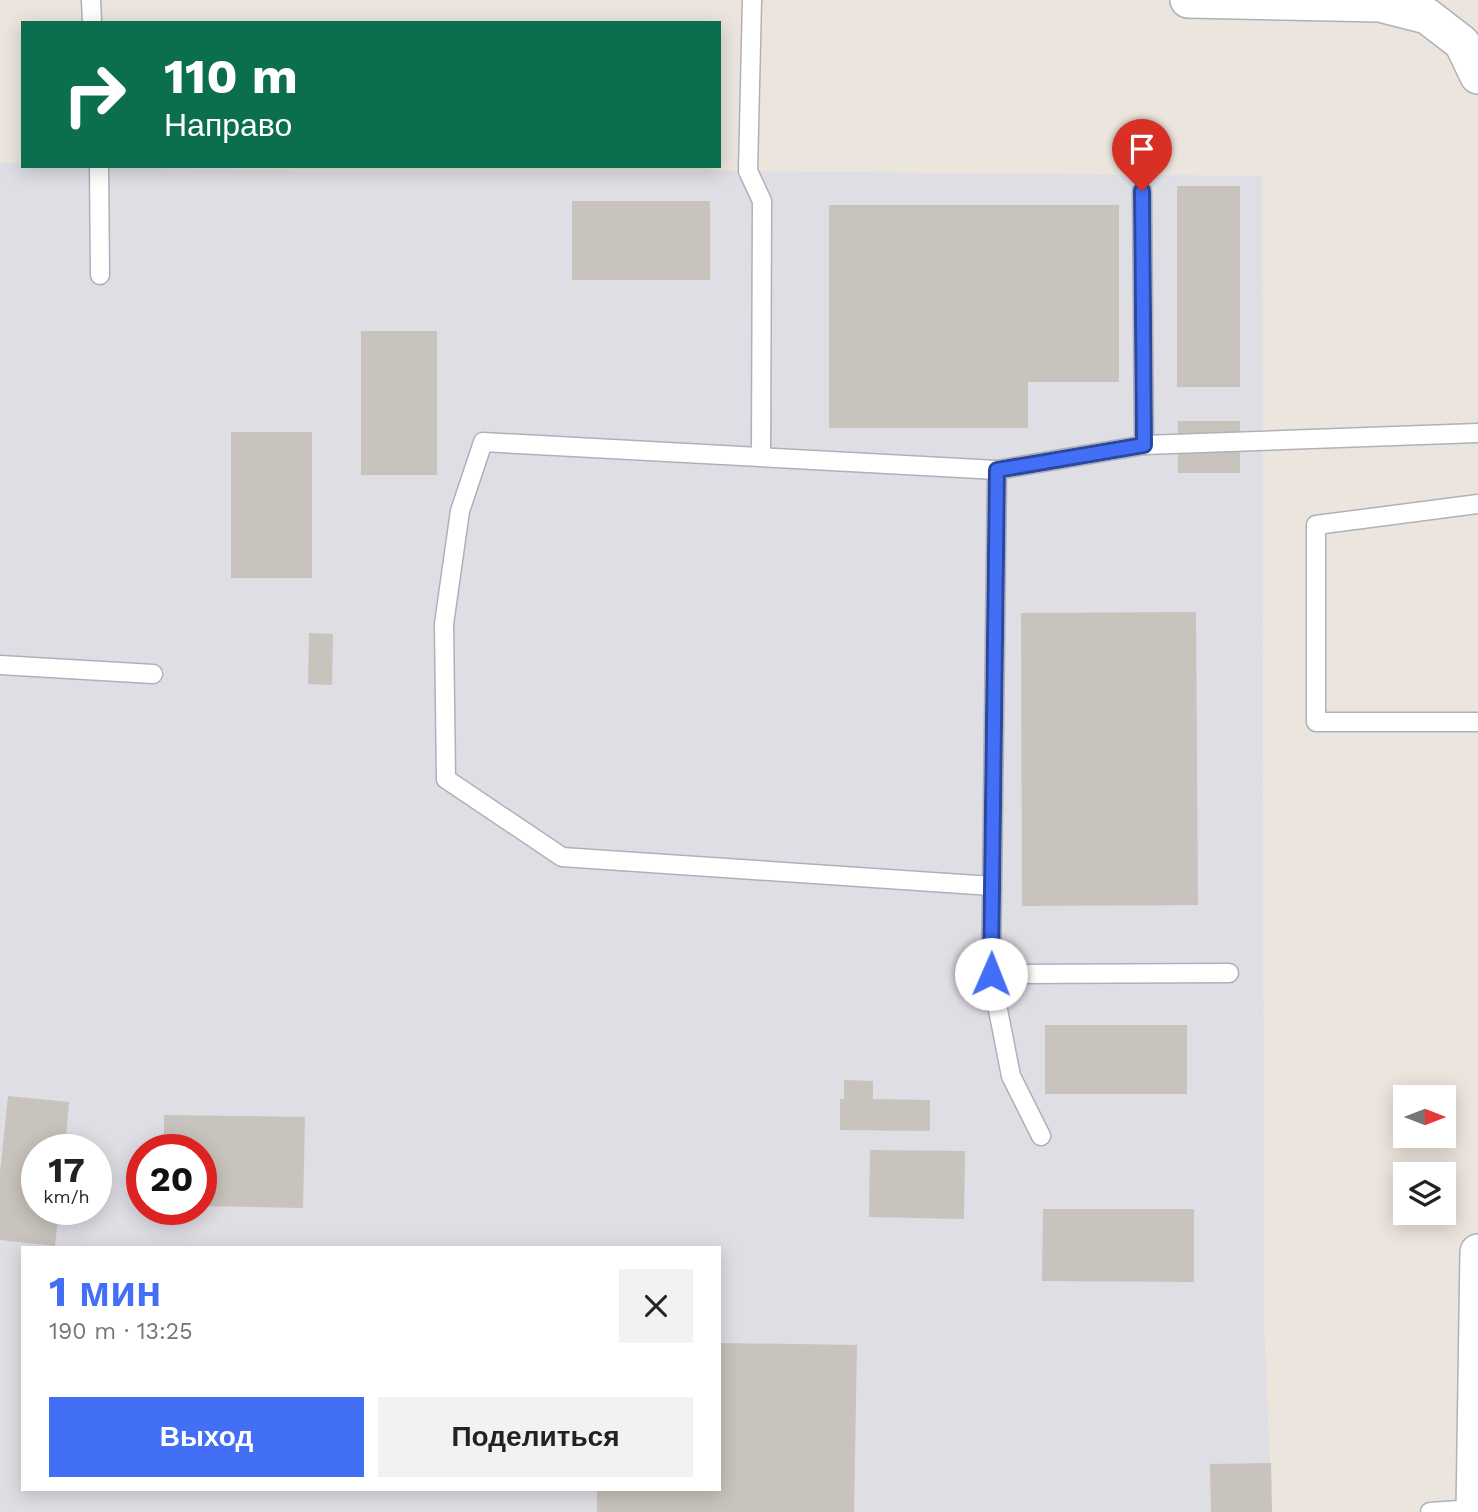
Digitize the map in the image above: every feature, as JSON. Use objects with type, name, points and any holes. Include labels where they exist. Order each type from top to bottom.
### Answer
[{"type":"street","points":[[1188,0],[1380,4],[1427,16],[1462,43],[1478,76]]},
{"type":"street","points":[[1474,1511],[1478,1252]]},
{"type":"lane","points":[[91,0],[92,21]]},
{"type":"lane","points":[[752,0],[748,171],[762,201],[761,455]]},
{"type":"lane","points":[[99,168],[100,275]]},
{"type":"lane","points":[[1142,191],[1144,445]]},
{"type":"lane","points":[[992,886],[562,857],[446,779],[444,624],[460,511],[483,442],[761,455],[997,470],[1144,445],[1478,433]]},
{"type":"lane","points":[[997,470],[991,974],[1011,1076],[1041,1136]]},
{"type":"lane","points":[[1478,504],[1316,525],[1316,722],[1478,722]]},
{"type":"lane","points":[[0,665],[153,674]]},
{"type":"lane","points":[[991,974],[1229,973]]},
{"type":"lane","points":[[1430,1512],[1474,1511]]},
{"type":"shaded area","points":[[0,163],[21,163],[21,168],[357,172],[748,171],[1262,176],[1264,1321],[1272,1512],[0,1512]]},
{"type":"building","points":[[1177,186],[1240,186],[1240,387],[1177,387]]},
{"type":"building","points":[[572,201],[710,201],[710,280],[572,280]]},
{"type":"building","points":[[829,205],[1119,205],[1119,382],[1028,382],[1028,428],[829,428]]},
{"type":"building","points":[[361,331],[437,331],[437,475],[361,475]]},
{"type":"building","points":[[1178,421],[1240,421],[1240,473],[1178,473]]},
{"type":"building","points":[[231,432],[312,432],[312,578],[231,578]]},
{"type":"building","points":[[1196,612],[1198,905],[1022,906],[1021,613]]},
{"type":"building","points":[[309,633],[333,634],[332,685],[308,684]]},
{"type":"building","points":[[1045,1025],[1187,1025],[1187,1094],[1045,1094]]},
{"type":"building","points":[[844,1080],[873,1081],[873,1099],[930,1100],[930,1131],[840,1130],[840,1099],[844,1099]]},
{"type":"building","points":[[8,1096],[69,1102],[66,1134],[21,1134],[21,1225],[57,1225],[55,1246],[0,1240],[0,1173]]},
{"type":"building","points":[[164,1115],[305,1117],[303,1208],[217,1206],[217,1134],[164,1134]]},
{"type":"building","points":[[870,1150],[965,1151],[964,1219],[869,1217]]},
{"type":"building","points":[[1043,1209],[1194,1209],[1194,1282],[1042,1281]]},
{"type":"building","points":[[721,1343],[857,1345],[854,1512],[597,1512],[597,1491],[721,1491]]},
{"type":"building","points":[[1271,1463],[1272,1512],[1211,1512],[1210,1464]]},
{"type":"route","points":[[991,974],[997,470],[1144,445],[1142,191]]}]
